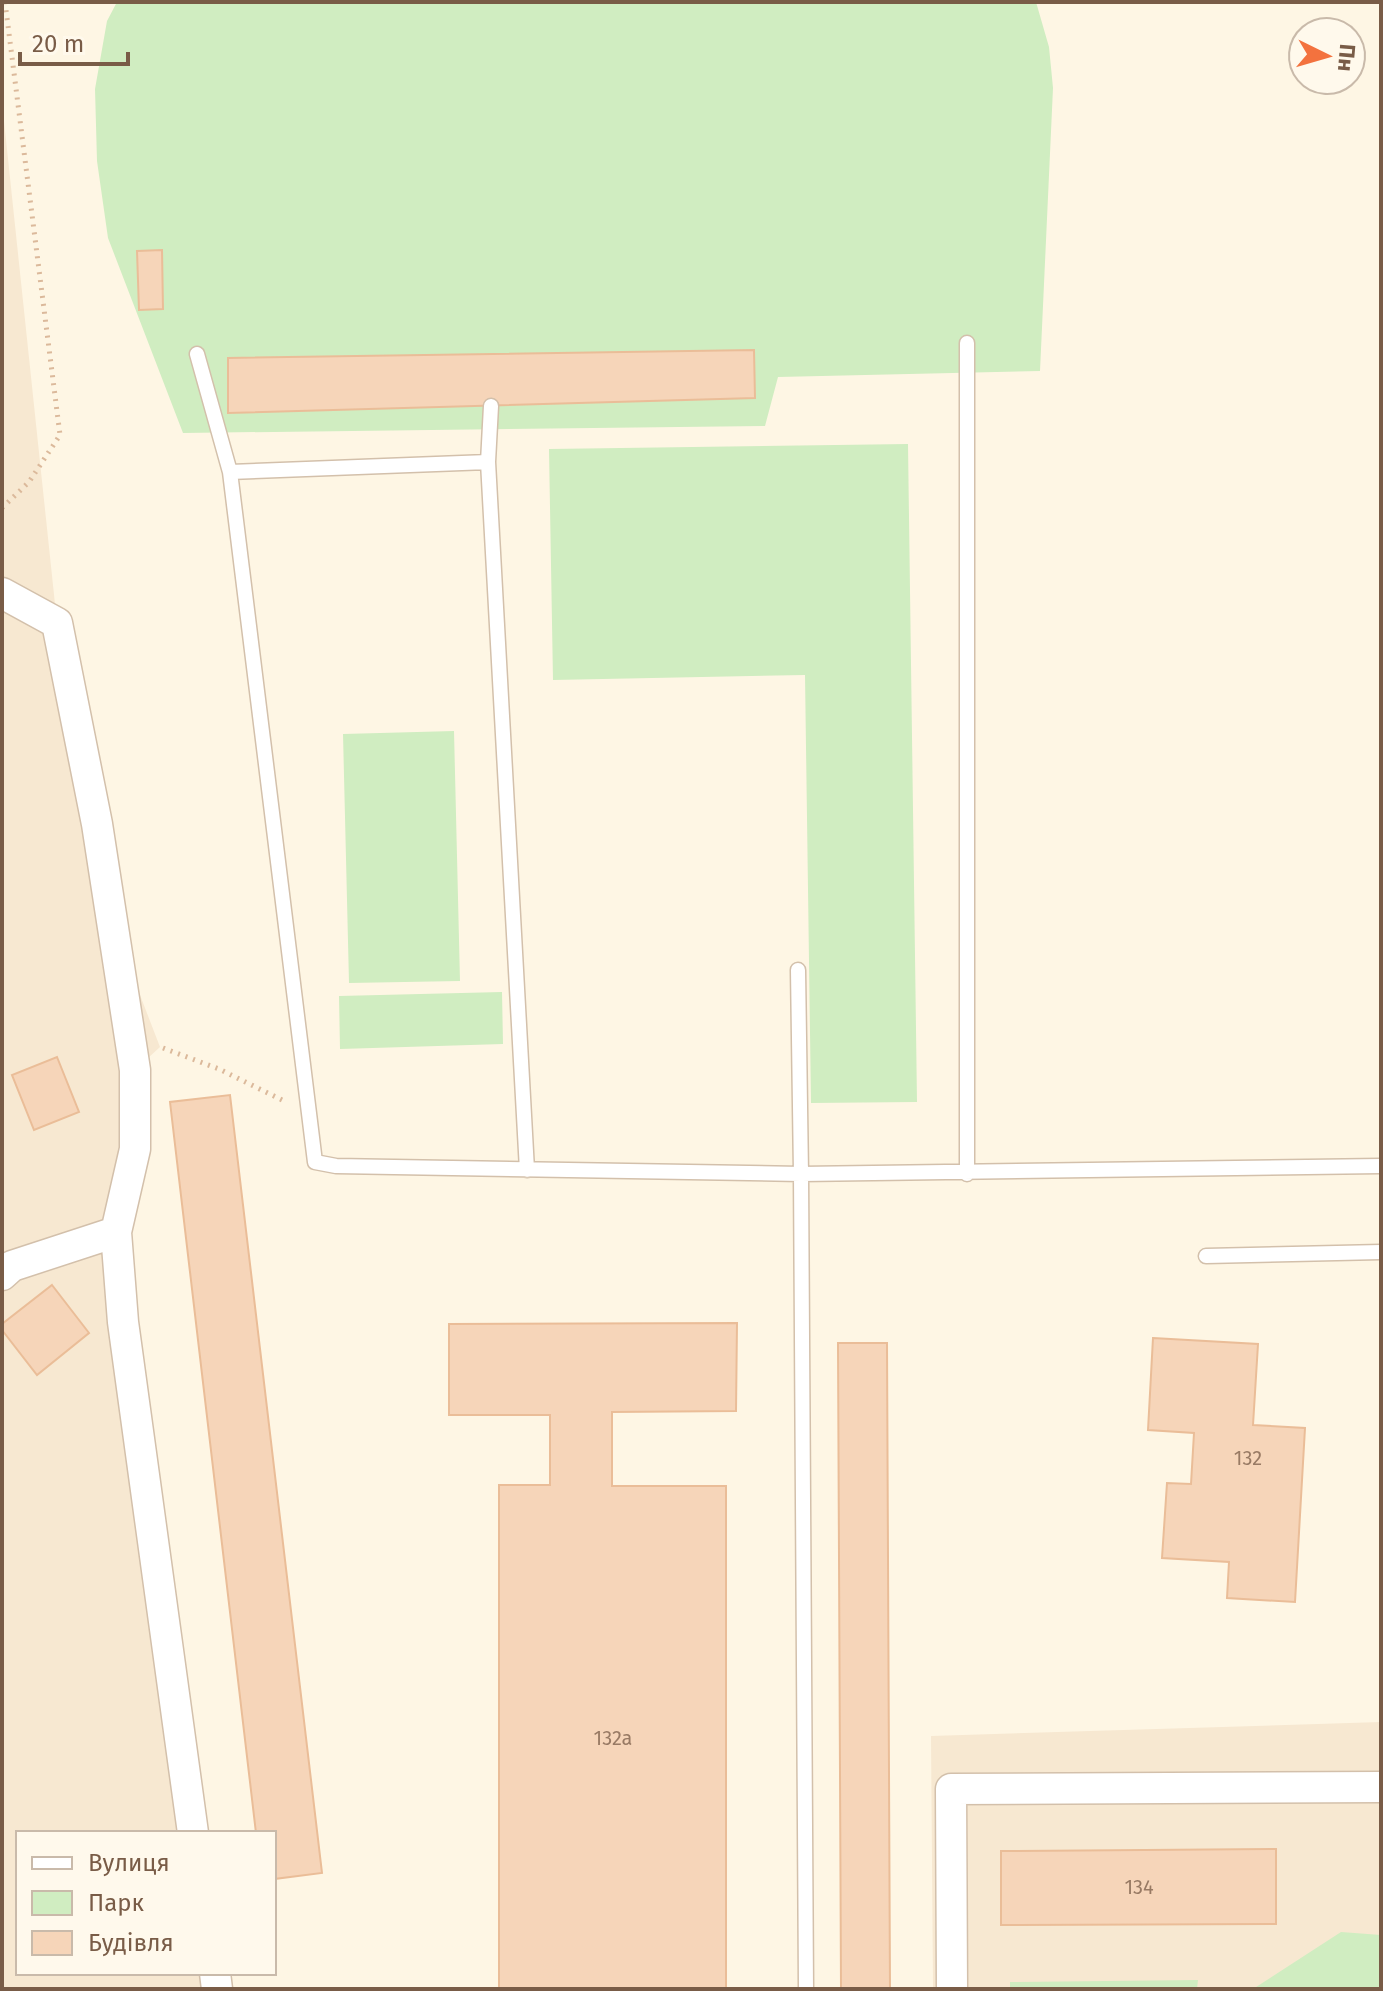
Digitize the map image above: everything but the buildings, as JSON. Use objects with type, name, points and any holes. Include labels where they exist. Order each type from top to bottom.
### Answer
[{"type":"street","points":[[2,593],[57,623],[97,824],[131,1047],[135,1149],[116,1232],[123,1322],[193,1831]]},
{"type":"street","points":[[2,1275],[12,1266],[116,1232]]},
{"type":"street","points":[[952,1989],[951,1789],[1381,1787]]},
{"type":"lane","points":[[967,343],[967,1174]]},
{"type":"lane","points":[[197,354],[230,472],[315,1162],[336,1166],[801,1174],[1381,1166]]},
{"type":"lane","points":[[491,406],[488,462],[527,1170]]},
{"type":"lane","points":[[230,472],[488,462]]},
{"type":"lane","points":[[798,970],[806,1989]]},
{"type":"lane","points":[[1206,1256],[1381,1252]]},
{"type":"path","points":[[2,508],[29,482],[60,435],[5,2]]},
{"type":"path","points":[[131,1047],[156,1045],[219,1069],[309,1114]]},
{"type":"shaded area","points":[[2,102],[57,623],[110,917],[160,1047],[135,1070],[116,1233],[197,1831],[16,1831],[16,1975],[218,1975],[220,1989],[2,1989]]},
{"type":"shaded area","points":[[1381,1722],[1381,1989],[933,1989],[931,1736]]},
{"type":"green space","points":[[117,2],[1036,2],[1049,47],[1053,88],[1040,371],[778,377],[765,426],[183,433],[108,238],[97,161],[95,89],[107,21]]},
{"type":"green space","points":[[908,444],[917,1102],[811,1103],[805,675],[553,680],[549,449]]},
{"type":"green space","points":[[454,731],[460,981],[349,983],[343,734]]},
{"type":"green space","points":[[502,992],[503,1044],[340,1049],[339,996]]},
{"type":"green space","points":[[1341,1932],[1381,1935],[1381,1989],[1253,1989]]},
{"type":"green space","points":[[1198,1980],[1197,1989],[1010,1989],[1010,1982]]}]
